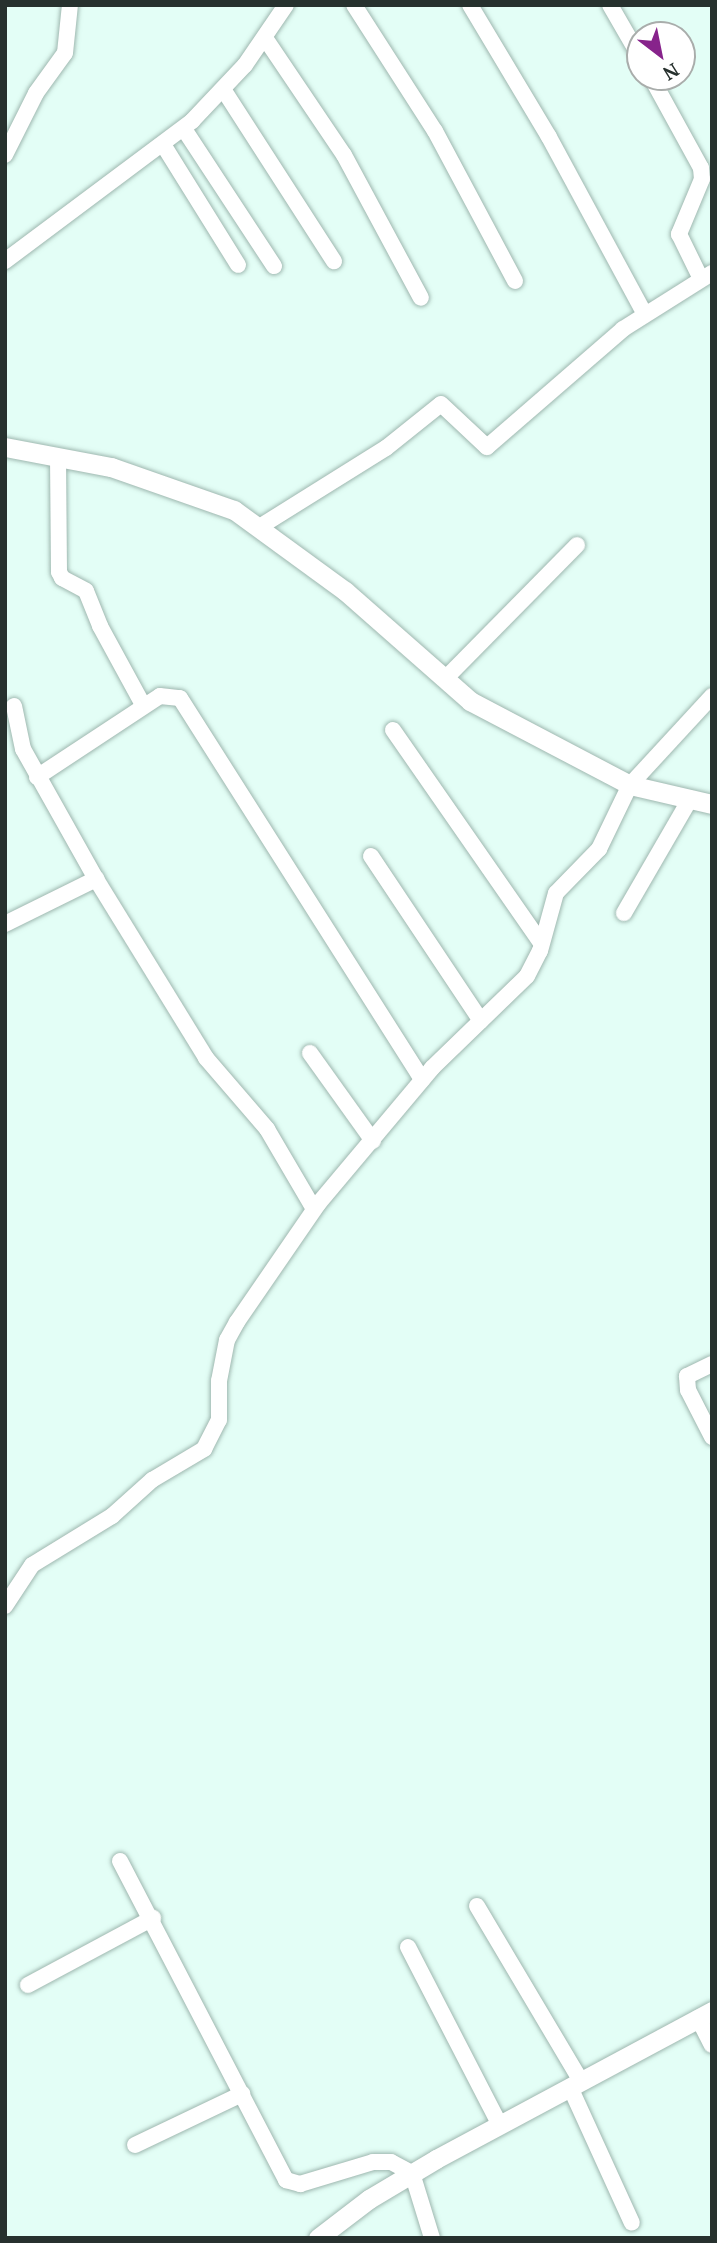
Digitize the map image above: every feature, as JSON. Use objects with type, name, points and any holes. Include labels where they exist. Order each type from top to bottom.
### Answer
[{"type":"street","points":[[5,155],[36,93],[65,53],[70,5]]},
{"type":"street","points":[[5,261],[184,129],[223,89],[265,38],[286,5]]},
{"type":"street","points":[[354,5],[435,131],[515,281]]},
{"type":"street","points":[[470,5],[536,114],[644,313]]},
{"type":"street","points":[[610,5],[626,33]]},
{"type":"street","points":[[265,38],[344,155],[421,298]]},
{"type":"street","points":[[223,89],[334,261]]},
{"type":"street","points":[[261,526],[386,448],[440,404],[486,447],[644,313],[706,276],[680,234],[702,179],[701,168],[659,91]]},
{"type":"street","points":[[184,129],[274,266]]},
{"type":"street","points":[[164,146],[238,265]]},
{"type":"street","points":[[5,447],[58,457],[178,487],[261,526],[345,591],[470,701],[630,785],[712,804]]},
{"type":"street","points":[[58,457],[59,572],[62,578],[86,591],[100,626],[143,705]]},
{"type":"street","points":[[445,679],[577,545]]},
{"type":"street","points":[[37,777],[143,705],[160,696],[180,698],[422,1080]]},
{"type":"street","points":[[5,1606],[32,1565],[112,1516],[152,1480],[204,1449],[219,1420],[219,1381],[227,1340],[314,1209],[422,1080],[527,976],[541,943],[551,899],[599,849],[630,785],[712,696]]},
{"type":"street","points":[[14,706],[23,749],[96,879],[206,1058],[267,1129],[314,1209]]},
{"type":"street","points":[[393,730],[541,943]]},
{"type":"street","points":[[624,913],[690,799]]},
{"type":"street","points":[[371,856],[481,1021]]},
{"type":"street","points":[[5,924],[96,879]]},
{"type":"street","points":[[310,1053],[373,1141]]},
{"type":"street","points":[[712,1364],[687,1376],[688,1390],[712,1437]]},
{"type":"street","points":[[120,1861],[153,1918],[286,2180],[300,2183],[373,2162],[391,2162],[412,2173],[432,2238]]},
{"type":"street","points":[[477,1906],[575,2084],[632,2223]]},
{"type":"street","points":[[28,1985],[153,1918]]},
{"type":"street","points":[[408,1947],[500,2125]]},
{"type":"street","points":[[318,2238],[369,2199],[412,2173],[705,2015],[712,2045]]},
{"type":"street","points":[[135,2145],[242,2094]]}]
